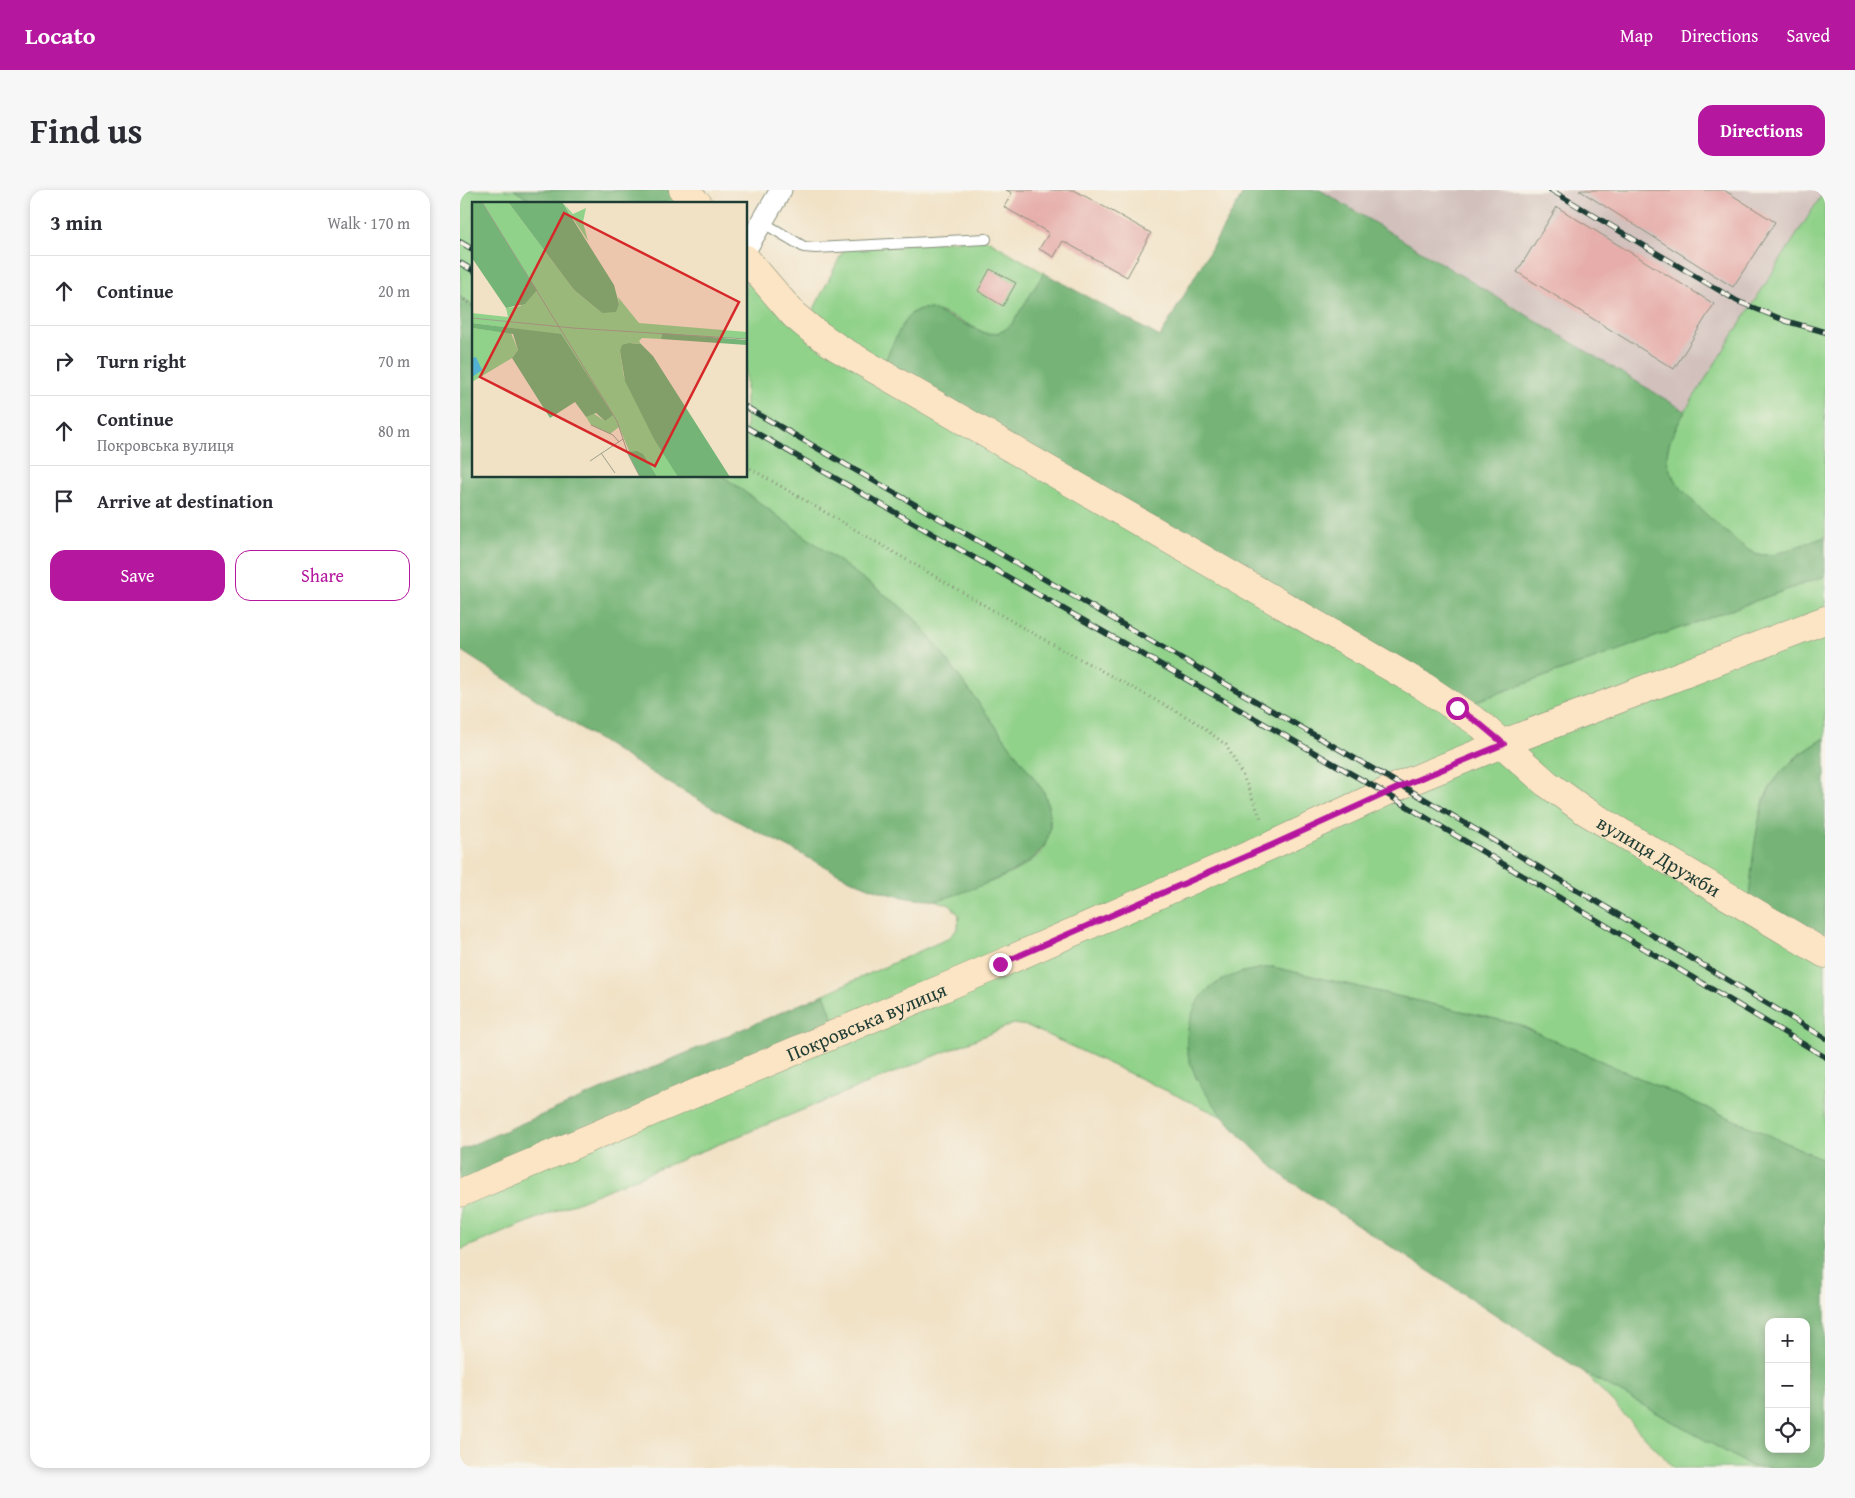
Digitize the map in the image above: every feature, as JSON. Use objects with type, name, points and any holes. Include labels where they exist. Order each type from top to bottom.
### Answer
[{"type":"street","points":[[683,190],[696,202]]},
{"type":"street","points":[[748,246],[781,190]]},
{"type":"street","name":"вулиця Дружби","points":[[748,261],[800,320],[847,354],[1423,686],[1471,718],[1504,744],[1546,783],[1585,812],[1825,954]]},
{"type":"street","name":"Покровська вулиця","points":[[460,1193],[1000,964],[1402,786],[1504,744],[1825,620]]},
{"type":"lane","points":[[762,222],[804,247],[816,248],[986,239]]},
{"type":"path","points":[[460,297],[472,305]]},
{"type":"path","points":[[748,467],[1032,633],[1196,722],[1226,745],[1243,776],[1272,845]]},
{"type":"shaded area","points":[[1320,190],[1825,190],[1685,411]]},
{"type":"green space","points":[[460,190],[683,190],[696,202],[472,202],[472,305],[460,297]]},
{"type":"green space","points":[[514,190],[683,190],[665,202],[533,202]]},
{"type":"green space","points":[[1245,190],[1320,190],[1685,411],[1671,439],[1667,457],[1669,469],[1686,494],[1724,530],[1745,548],[1757,555],[1773,555],[1825,537],[1825,576],[1457,708],[879,373],[898,332],[912,313],[922,309],[931,309],[987,334],[997,333],[1007,329],[1012,324],[1044,273],[1160,337]]},
{"type":"green space","points":[[1825,190],[1825,537],[1773,555],[1757,555],[1745,548],[1724,530],[1686,494],[1669,469],[1667,451],[1673,433],[1685,411]]},
{"type":"green space","points":[[986,239],[1044,273],[1012,324],[1002,332],[987,334],[944,313],[927,309],[915,311],[905,322],[1457,708],[1825,576],[1825,738],[1797,756],[1774,781],[1765,796],[1760,814],[1748,908],[1825,954],[1825,1160],[1517,1024],[1273,967],[1243,972],[1213,986],[1187,1035],[1187,1049],[1196,1078],[1227,1119],[1028,1026],[1013,1024],[460,1250],[460,1192],[838,1032],[824,994],[949,938],[958,928],[959,915],[950,905],[935,900],[1006,876],[1031,861],[1041,852],[1047,840],[1050,822],[1049,809],[1044,792],[916,620],[896,603],[726,478],[748,478],[748,261],[806,325],[845,247]]},
{"type":"green space","points":[[460,297],[472,304],[472,478],[726,478],[896,603],[916,620],[1044,792],[1050,818],[1048,838],[1043,847],[1027,863],[999,878],[962,893],[934,900],[896,896],[877,890],[841,875],[679,789],[460,650]]},
{"type":"green space","points":[[1825,738],[1825,954],[1748,908],[1755,841],[1762,807],[1768,792],[1775,780],[1792,762]]},
{"type":"green space","points":[[1273,967],[1517,1024],[1825,1160],[1825,1468],[1755,1468],[1584,1372],[1287,1179],[1273,1167],[1242,1137],[1212,1101],[1191,1065],[1187,1048],[1190,1022],[1201,997],[1218,982],[1251,970]]},
{"type":"green space","points":[[824,994],[838,1032],[460,1188],[460,1150]]},
{"type":"green space","points":[[1584,1372],[1755,1468],[1674,1468]]},
{"type":"building","points":[[1006,190],[1074,190],[1151,233],[1127,277],[1063,241],[1054,257],[1039,249],[1049,233],[1004,207],[1012,193]]},
{"type":"building","points":[[1579,190],[1724,190],[1775,222],[1733,287]]},
{"type":"building","points":[[1557,207],[1714,304],[1674,369],[1517,272]]},
{"type":"building","points":[[990,269],[1016,283],[1003,306],[978,291]]},
{"type":"railway","points":[[1551,190],[1737,301],[1786,321],[1825,332]]},
{"type":"railway","points":[[460,242],[472,249]]},
{"type":"railway","points":[[460,263],[472,270]]},
{"type":"railway","points":[[748,408],[1401,785],[1825,1038]]},
{"type":"railway","points":[[748,428],[1385,793],[1825,1057]]},
{"type":"route","points":[[1000,964],[1402,786],[1504,744],[1457,708]]}]
